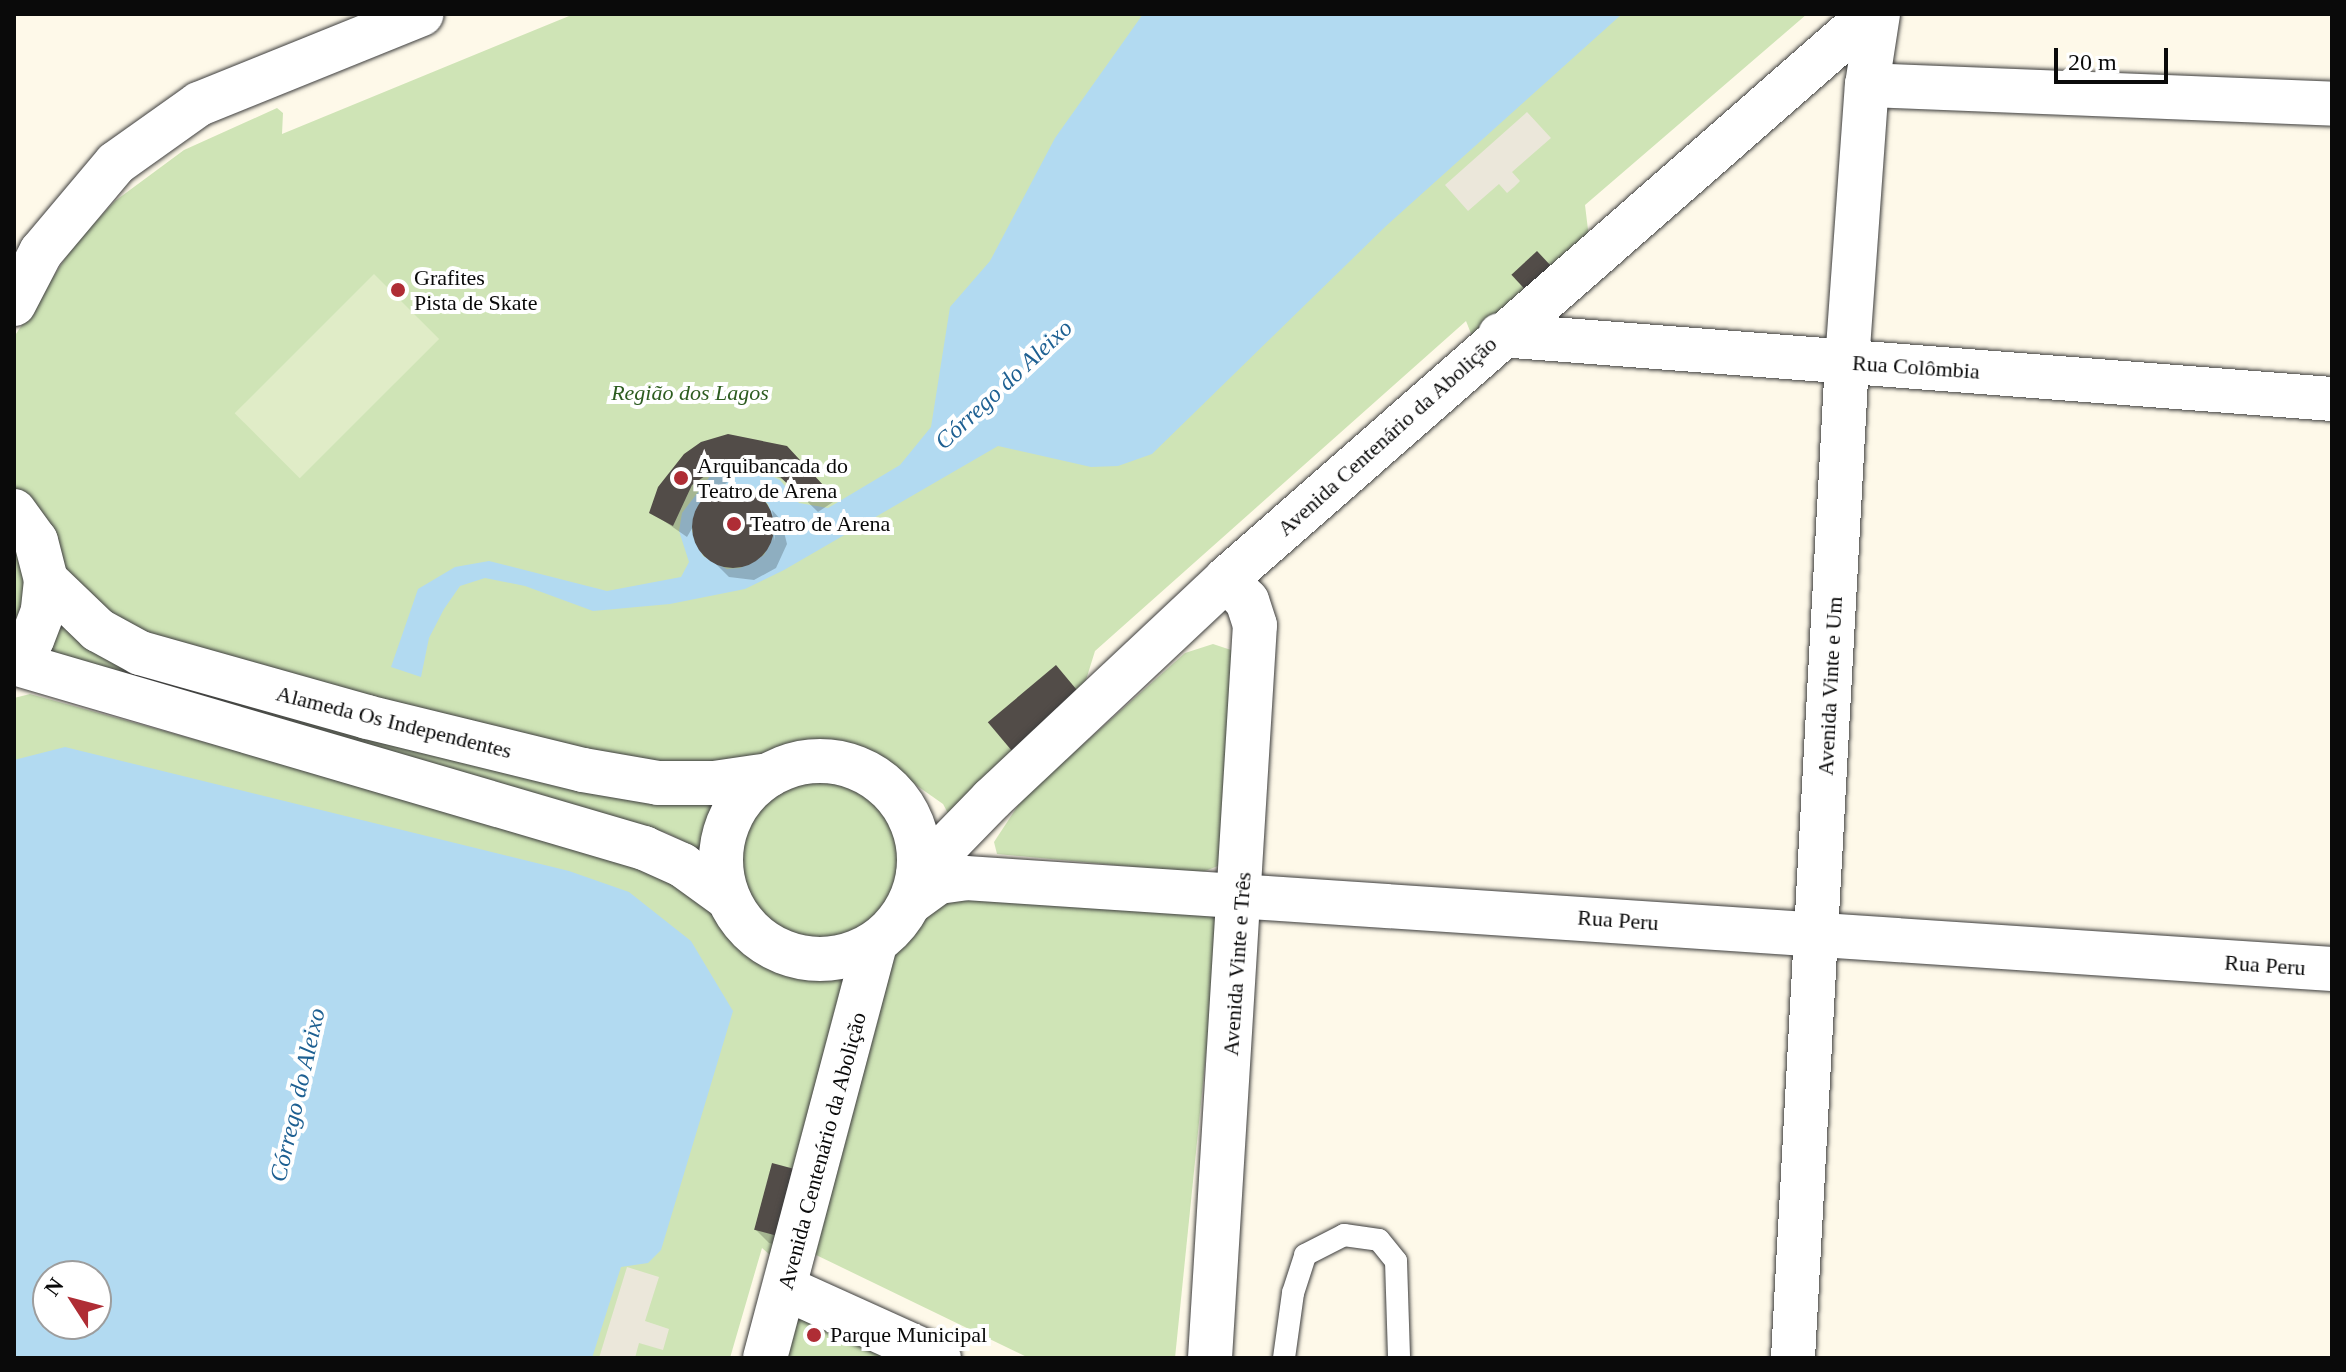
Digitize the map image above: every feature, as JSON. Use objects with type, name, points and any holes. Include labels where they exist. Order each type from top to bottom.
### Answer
[{"type":"street","points":[[14,304],[41,252],[116,163],[199,104],[422,14]]},
{"type":"street","name":"Avenida Centenário da Abolição","points":[[914,888],[992,799],[1226,579],[1500,335],[1871,14]]},
{"type":"street","name":"Avenida Vinte e Um","points":[[1793,1358],[1847,362],[1867,85],[1878,14]]},
{"type":"street","points":[[1867,85],[2332,104]]},
{"type":"street","name":"Rua Colômbia","points":[[1500,335],[2332,399]]},
{"type":"street","points":[[14,511],[36,541],[46,580],[43,611],[32,639],[14,663],[644,848],[682,865],[728,898]]},
{"type":"street","name":"Avenida Vinte e Três","points":[[1210,1358],[1242,895],[1255,625],[1247,601],[1226,579]]},
{"type":"street","name":"Alameda Os Independentes","points":[[46,580],[98,630],[140,653],[367,717],[583,770],[658,783],[714,783],[769,775]]},
{"type":"street","points":[[835,762],[878,779],[908,813],[919,848],[914,888],[875,944],[834,958],[790,956],[764,943],[743,924],[728,898],[722,864],[726,829],[736,808],[769,775],[790,766],[835,762]]},
{"type":"street","name":"Rua Peru","points":[[914,888],[966,878],[2332,969]]},
{"type":"street","name":"Avenida Centenário da Abolição","points":[[765,1358],[875,944]]},
{"type":"street","points":[[785,1288],[939,1358]]},
{"type":"lane","points":[[1284,1358],[1293,1293],[1305,1255],[1344,1235],[1379,1240],[1396,1261],[1399,1358]]},
{"type":"green space","name":"Região dos Lagos","points":[[574,14],[1807,14],[1585,205],[1589,238],[1474,341],[1466,321],[1095,651],[1081,696],[951,819],[943,804],[896,771],[858,756],[826,752],[769,766],[653,771],[166,644],[104,616],[62,575],[14,493],[14,337],[74,245],[115,201],[184,150],[277,108],[283,113],[282,134]]},
{"type":"green space","points":[[374,274],[439,339],[300,478],[235,413]]},
{"type":"green space","points":[[14,546],[24,574],[24,596],[14,624]]},
{"type":"green space","points":[[59,615],[727,794],[712,829],[711,855],[667,833],[41,664]]},
{"type":"green space","points":[[1213,644],[1234,651],[1223,864],[1200,873],[997,854],[994,842],[1023,798],[1185,653]]},
{"type":"green space","points":[[30,694],[662,868],[711,900],[769,957],[788,967],[825,976],[858,972],[777,1261],[762,1248],[730,1358],[14,1358],[14,698]]},
{"type":"green space","points":[[819,777],[851,784],[878,802],[896,829],[903,861],[896,893],[878,920],[851,938],[819,945],[787,938],[760,920],[742,893],[735,861],[742,829],[760,802],[787,784]]},
{"type":"green space","points":[[943,894],[1220,916],[1175,1358],[1029,1358],[812,1253],[887,957]]},
{"type":"green space","name":"Parque Municipal","points":[[795,1312],[887,1358],[781,1358]]},
{"type":"shaded area","points":[[1527,112],[1551,138],[1512,172],[1520,181],[1514,187],[1507,193],[1499,184],[1468,211],[1445,185]]},
{"type":"shaded area","points":[[627,1267],[659,1277],[645,1321],[669,1329],[663,1350],[639,1343],[635,1358],[599,1358]]},
{"type":"water","name":"Córrego do Aleixo","points":[[1143,14],[1622,14],[1386,226],[1152,454],[1118,466],[1091,467],[998,446],[784,570],[745,589],[670,604],[593,611],[525,586],[485,578],[460,586],[444,609],[429,638],[421,677],[391,667],[418,589],[455,567],[489,561],[607,591],[681,577],[689,562],[679,531],[682,513],[711,475],[747,468],[765,473],[780,480],[799,503],[828,508],[900,465],[931,427],[950,307],[990,261],[1055,138]],"holes":[[[720,488],[747,488],[768,504],[775,531],[764,555],[740,568],[727,569],[703,556],[692,531],[699,505]]]},
{"type":"water","name":"Córrego do Aleixo","points":[[65,747],[569,871],[629,892],[691,941],[733,1011],[661,1250],[648,1263],[621,1267],[592,1358],[14,1358],[14,760]]},
{"type":"building","points":[[1537,251],[1553,268],[1527,292],[1511,275]]},
{"type":"building","name":"Arquibancada do Teatro de Arena","points":[[728,434],[787,446],[824,486],[804,500],[770,467],[748,460],[725,462],[692,485],[673,526],[649,513],[658,487],[684,454],[701,442]]},
{"type":"building","name":"Teatro de Arena","points":[[733,486],[749,489],[762,498],[771,511],[774,527],[771,543],[762,556],[749,565],[733,568],[717,565],[704,556],[695,543],[692,527],[695,511],[704,498],[717,489]]},
{"type":"building","points":[[1056,665],[1081,695],[1013,752],[988,722]]},
{"type":"building","points":[[772,1163],[801,1171],[783,1237],[754,1230]]},
{"type":"place","name":"Grafites Pista de Skate","points":[[398,290]]},
{"type":"place","name":"Arquibancada do Teatro de Arena","points":[[681,478]]},
{"type":"place","name":"Teatro de Arena","points":[[734,524]]},
{"type":"place","name":"Parque Municipal","points":[[814,1335]]}]
